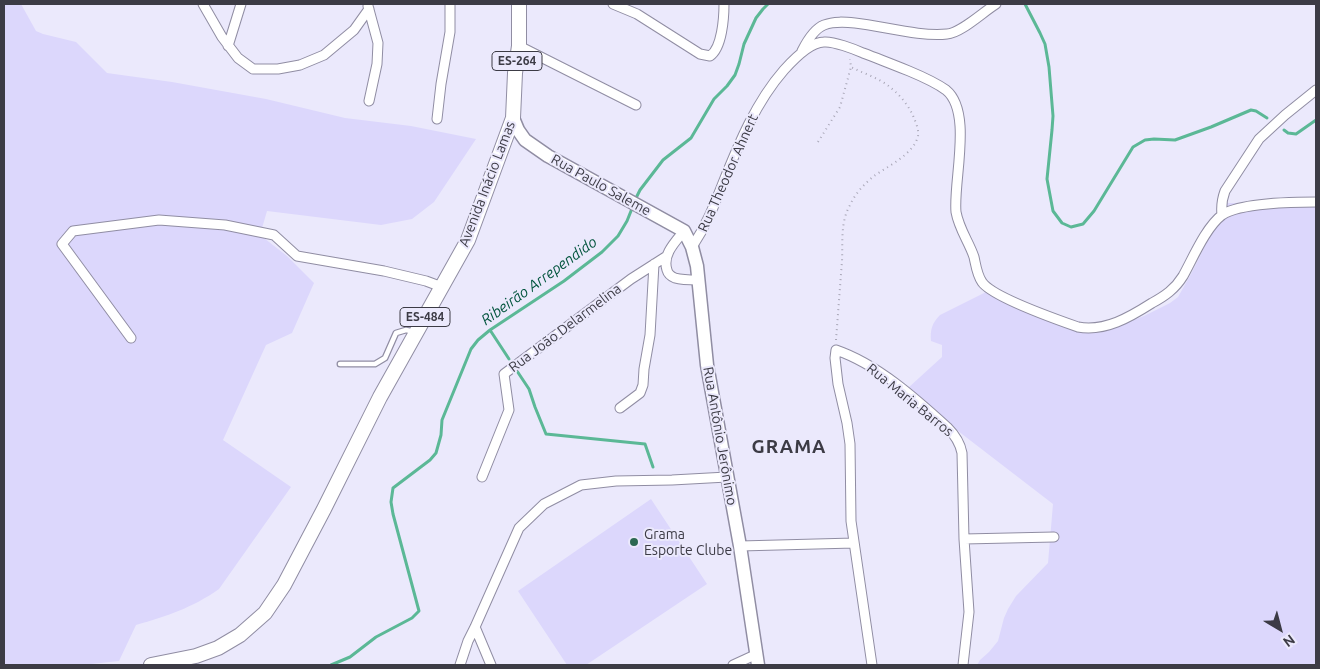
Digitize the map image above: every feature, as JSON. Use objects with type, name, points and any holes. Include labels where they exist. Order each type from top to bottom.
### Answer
[{"type":"main road","name":"Avenida Inácio Lamas","points":[[151,665],[196,656],[218,648],[240,635],[264,613],[284,585],[380,397],[468,240],[513,118],[518,46],[518,4]]},
{"type":"main road","name":"Rua Paulo Saleme","points":[[513,118],[525,140],[548,156],[684,231]]},
{"type":"main road","points":[[684,231],[692,247]]},
{"type":"main road","name":"Rua Antônio Jerônimo","points":[[692,247],[697,266],[707,365],[725,459],[758,660]]},
{"type":"street","points":[[203,4],[222,37],[238,58],[254,69],[278,70],[300,65],[324,55],[354,30],[368,7]]},
{"type":"street","points":[[228,46],[241,4]]},
{"type":"street","points":[[437,119],[450,32],[450,4]]},
{"type":"street","points":[[613,4],[636,14],[700,54],[710,56],[715,53],[721,34],[724,20],[724,4]]},
{"type":"street","points":[[800,54],[816,30],[828,24],[845,22],[904,31],[948,34],[958,31],[996,4]]},
{"type":"street","points":[[368,7],[378,43],[377,64],[370,101]]},
{"type":"street","name":"Rua Theodor Ahnert","points":[[692,247],[710,217],[751,119],[770,88],[800,54],[816,43],[825,41],[852,48],[920,76],[946,91],[953,100],[958,114],[960,132],[956,211],[960,227],[985,286],[1019,304],[1084,328],[1098,328],[1129,318],[1174,289],[1213,225],[1222,216]]},
{"type":"street","points":[[518,46],[636,105]]},
{"type":"street","points":[[1316,90],[1259,139],[1225,191],[1221,207],[1222,216],[1231,210],[1244,208],[1272,204],[1316,202]]},
{"type":"street","points":[[131,338],[62,244],[73,232],[159,220],[225,225],[274,235],[297,256],[384,271],[426,281],[442,287]]},
{"type":"street","points":[[684,231],[666,256],[669,275],[698,280]]},
{"type":"street","name":"Rua João Delarmelina","points":[[482,477],[509,410],[504,374],[631,279],[666,256]]},
{"type":"street","points":[[620,408],[640,392],[643,385],[650,335],[654,264]]},
{"type":"street","points":[[836,350],[838,384],[850,444],[851,521],[872,665]]},
{"type":"street","name":"Rua Maria Barros","points":[[836,350],[864,362],[901,388],[935,416],[953,434],[960,445],[962,453],[964,539],[970,612],[963,665]]},
{"type":"street","points":[[460,665],[468,641],[519,528],[544,504],[581,486],[616,481],[727,477]]},
{"type":"street","points":[[964,539],[1054,537]]},
{"type":"street","points":[[740,546],[854,543]]},
{"type":"street","points":[[475,627],[491,665]]},
{"type":"street","name":"Rua Antônio Jerônimo","points":[[733,665],[758,660]]},
{"type":"lane","points":[[340,364],[375,364],[385,358],[396,333],[406,330],[416,333]]},
{"type":"path","points":[[818,142],[840,107],[852,67],[850,61],[852,48]]},
{"type":"path","points":[[836,350],[842,237],[849,206],[859,191],[873,177],[910,150],[918,134],[912,113],[899,95],[891,87],[852,67]]},
{"type":"shaded area","points":[[4,4],[21,4],[36,31],[76,42],[107,73],[172,82],[266,99],[345,118],[411,126],[476,139],[434,202],[412,219],[381,225],[267,211],[260,235],[287,256],[314,283],[292,333],[266,345],[223,440],[291,487],[219,589],[179,611],[136,625],[119,661],[82,665],[4,665]]},
{"type":"shaded area","points":[[1224,203],[1316,203],[1316,665],[977,665],[998,641],[1004,618],[1016,596],[1048,563],[1053,504],[906,391],[942,357],[942,345],[931,341],[933,324],[940,315],[988,291],[1095,333],[1103,332],[1144,316],[1178,297],[1209,238]]},
{"type":"shaded area","name":"Grama Esporte Clube","points":[[651,499],[707,584],[586,665],[567,665],[518,591]]},
{"type":"waterway","name":"Ribeirão Arrependido","points":[[635,200],[640,190],[663,160],[691,138],[714,99],[735,75],[744,44],[756,18],[768,4]]},
{"type":"waterway","points":[[1025,4],[1045,44],[1049,67],[1053,116],[1047,179],[1053,211],[1062,223],[1071,227],[1083,224],[1094,211],[1133,147],[1145,140],[1175,140],[1251,110],[1267,118]]},
{"type":"waterway","points":[[1284,130],[1288,133],[1296,134],[1316,120]]},
{"type":"waterway","name":"Ribeirão Arrependido","points":[[331,665],[350,657],[376,637],[412,618],[419,611],[393,514],[391,502],[393,488],[430,460],[436,453],[441,435],[442,420],[471,349],[490,330],[564,281],[602,252],[618,236],[633,206]]},
{"type":"waterway","points":[[490,330],[509,359]]},
{"type":"waterway","points":[[517,371],[529,389],[546,434],[645,444],[653,467]]},
{"type":"place","name":"Grama Esporte Clube","points":[[634,542]]},
{"type":"district","name":"GRAMA","points":[[789,447]]}]
